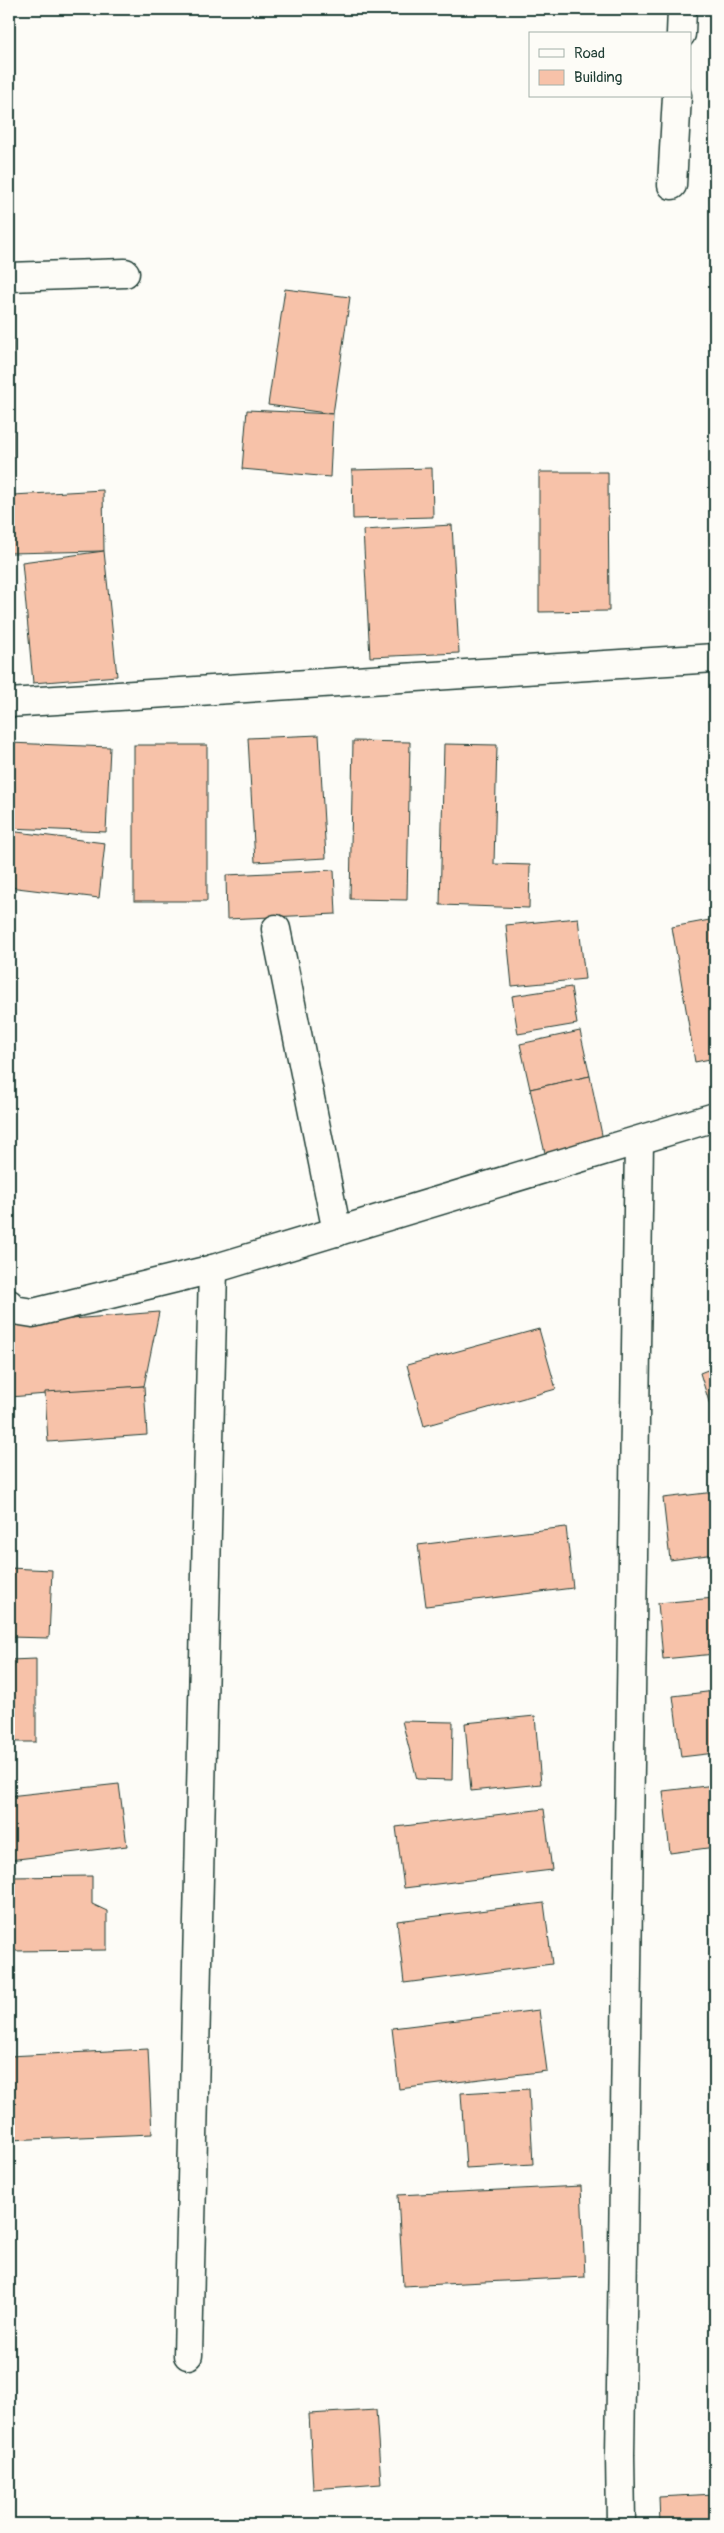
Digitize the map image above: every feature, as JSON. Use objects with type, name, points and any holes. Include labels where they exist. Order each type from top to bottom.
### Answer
[{"type":"street","points":[[681,32],[682,9]]},
{"type":"street","points":[[672,184],[677,98]]},
{"type":"street","points":[[9,277],[125,273]]},
{"type":"street","points":[[9,703],[715,658]]},
{"type":"street","points":[[276,929],[337,1232]]},
{"type":"street","points":[[10,1308],[32,1313],[213,1269],[715,1117]]},
{"type":"street","points":[[621,2524],[620,2435],[639,1141]]},
{"type":"street","points":[[188,2355],[213,1269]]},
{"type":"building","points":[[285,289],[350,297],[333,414],[268,405]]},
{"type":"building","points":[[9,302],[13,302],[13,495],[9,495]]},
{"type":"building","points":[[247,410],[333,414],[330,477],[242,469]]},
{"type":"building","points":[[432,468],[433,517],[353,519],[352,470]]},
{"type":"building","points":[[539,472],[608,472],[609,611],[539,612]]},
{"type":"building","points":[[103,490],[104,551],[10,553],[13,495]]},
{"type":"building","points":[[452,525],[459,653],[370,657],[363,530]]},
{"type":"building","points":[[104,551],[117,676],[33,683],[22,562]]},
{"type":"building","points":[[319,735],[326,858],[255,862],[248,738]]},
{"type":"building","points":[[353,741],[410,742],[407,900],[350,899]]},
{"type":"building","points":[[9,743],[110,747],[106,832],[9,828]]},
{"type":"building","points":[[444,744],[497,745],[494,864],[530,865],[529,908],[440,905]]},
{"type":"building","points":[[134,745],[207,745],[207,901],[134,901]]},
{"type":"building","points":[[9,831],[105,843],[99,898],[9,887]]},
{"type":"building","points":[[334,870],[336,914],[227,919],[226,875]]},
{"type":"building","points":[[578,918],[585,979],[512,986],[506,925]]},
{"type":"building","points":[[715,919],[715,1058],[695,1062],[672,927]]},
{"type":"building","points":[[571,987],[577,1024],[518,1034],[512,996]]},
{"type":"building","points":[[580,1031],[590,1076],[530,1089],[520,1044]]},
{"type":"building","points":[[590,1076],[603,1140],[545,1153],[530,1089]]},
{"type":"building","points":[[159,1312],[144,1386],[10,1397],[9,1324]]},
{"type":"building","points":[[539,1329],[556,1389],[424,1426],[407,1365]]},
{"type":"building","points":[[715,1367],[715,1421],[700,1373]]},
{"type":"building","points":[[144,1386],[147,1435],[48,1442],[45,1392]]},
{"type":"building","points":[[715,1492],[715,1554],[670,1560],[663,1498]]},
{"type":"building","points":[[566,1527],[573,1588],[426,1606],[418,1545]]},
{"type":"building","points":[[9,1568],[52,1570],[49,1638],[9,1637]]},
{"type":"building","points":[[715,1598],[715,1654],[663,1659],[658,1603]]},
{"type":"building","points":[[36,1659],[36,1742],[9,1742],[9,1660]]},
{"type":"building","points":[[715,1691],[715,1753],[681,1757],[673,1696]]},
{"type":"building","points":[[535,1716],[541,1784],[471,1791],[465,1723]]},
{"type":"building","points":[[402,1721],[453,1722],[452,1780],[417,1779]]},
{"type":"building","points":[[119,1784],[127,1846],[9,1860],[9,1796]]},
{"type":"building","points":[[715,1785],[715,1847],[670,1853],[663,1791]]},
{"type":"building","points":[[544,1809],[552,1870],[404,1888],[396,1827]]},
{"type":"building","points":[[92,1876],[92,1904],[107,1911],[107,1950],[9,1951],[9,1877]]},
{"type":"building","points":[[544,1903],[552,1964],[404,1983],[397,1921]]},
{"type":"building","points":[[539,2010],[547,2071],[399,2089],[392,2028]]},
{"type":"building","points":[[148,2049],[152,2134],[9,2140],[9,2056]]},
{"type":"building","points":[[529,2089],[533,2164],[466,2168],[461,2093]]},
{"type":"building","points":[[581,2186],[585,2277],[403,2286],[398,2195]]},
{"type":"building","points":[[376,2410],[381,2484],[313,2489],[309,2414]]},
{"type":"building","points":[[715,2494],[715,2524],[660,2524],[659,2497]]}]
